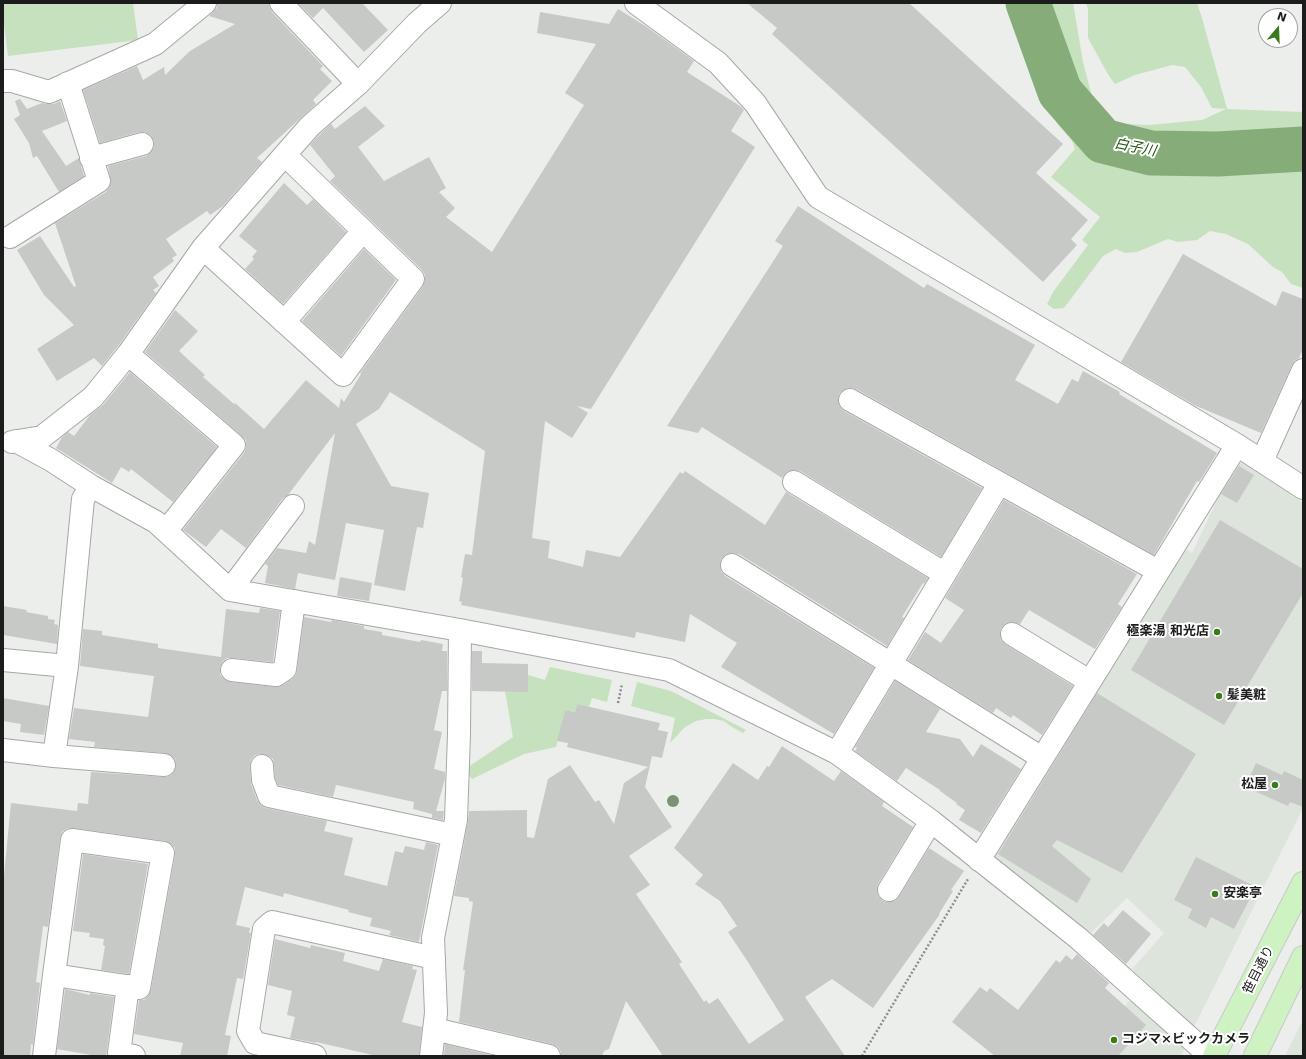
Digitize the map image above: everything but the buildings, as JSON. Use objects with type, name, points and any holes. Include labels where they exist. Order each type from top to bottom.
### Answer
[{"type":"main road","name":"笹目通り","points":[[1214,1056],[1303,883]]},
{"type":"main road","points":[[1255,1056],[1303,957]]},
{"type":"street","points":[[3,81],[12,81],[49,92],[155,44],[204,3]]},
{"type":"street","points":[[281,3],[358,84]]},
{"type":"street","points":[[10,443],[42,437],[93,397],[128,354],[203,248],[310,126],[358,84],[417,23],[440,3]]},
{"type":"street","points":[[636,3],[718,63],[755,103],[818,197],[1237,445],[1303,488]]},
{"type":"street","points":[[10,237],[99,181],[68,83]]},
{"type":"street","points":[[91,158],[142,144]]},
{"type":"street","points":[[203,248],[343,375],[413,279],[285,155]]},
{"type":"street","points":[[284,322],[363,230]]},
{"type":"street","points":[[128,354],[234,446],[166,531]]},
{"type":"street","points":[[1262,461],[1303,370]]},
{"type":"street","points":[[850,400],[1158,572]]},
{"type":"street","points":[[10,443],[51,460],[92,486],[156,522],[230,590],[460,630],[669,670],[837,753],[931,821],[1078,938],[1210,1056]]},
{"type":"street","points":[[979,860],[1237,445]]},
{"type":"street","points":[[794,482],[945,574]]},
{"type":"street","points":[[837,753],[999,484]]},
{"type":"street","points":[[54,756],[66,666],[83,499],[92,486]]},
{"type":"street","points":[[230,590],[293,506]]},
{"type":"street","points":[[732,565],[1042,758]]},
{"type":"street","points":[[232,670],[276,675],[285,669],[294,601]]},
{"type":"street","points":[[431,1056],[436,1012],[433,938],[456,820],[459,742],[460,630]]},
{"type":"street","points":[[1012,634],[1089,681]]},
{"type":"street","points":[[3,660],[66,666]]},
{"type":"street","points":[[3,750],[54,756],[164,765]]},
{"type":"street","points":[[262,766],[263,780],[269,796],[454,835]]},
{"type":"street","points":[[889,890],[931,821]]},
{"type":"street","points":[[44,1056],[54,975],[72,840],[163,853],[139,988],[54,975]]},
{"type":"street","points":[[315,1056],[256,1043],[248,1031],[264,929],[272,922],[434,958]]},
{"type":"street","points":[[128,986],[119,1053],[134,1056]]},
{"type":"street","points":[[434,1029],[549,1056]]},
{"type":"path","points":[[862,1056],[979,860]]},
{"type":"shaded area","points":[[1243,463],[1303,503],[1303,808],[1194,1027],[1132,969],[1164,933],[1127,898],[1091,933],[995,858],[994,850],[1180,546],[1192,553],[1234,464]]},
{"type":"shaded area","points":[[1132,998],[1186,1045],[1181,1056],[1079,1056]]},
{"type":"shaded area","points":[[1303,1020],[1303,1056],[1285,1056]]},
{"type":"green space","points":[[3,3],[133,3],[138,40],[8,56],[3,17]]},
{"type":"green space","points":[[1012,3],[1073,3],[1083,62],[1093,100],[1109,118],[1123,124],[1150,125],[1202,120],[1226,109],[1212,108],[1201,87],[1185,67],[1172,65],[1135,75],[1115,84],[1088,38],[1088,9],[1086,3],[1197,3],[1227,109],[1303,112],[1303,288],[1291,284],[1282,272],[1273,267],[1248,244],[1226,234],[1210,231],[1197,240],[1178,242],[1168,239],[1137,252],[1125,253],[1116,249],[1103,256],[1064,308],[1054,309],[1047,304],[1053,292],[1088,245],[1082,240],[1100,217],[1051,177],[1075,149],[1072,141],[1059,126],[1044,102]]},
{"type":"green space","points":[[550,667],[612,680],[607,702],[592,698],[589,707],[577,704],[575,712],[565,710],[556,747],[524,754],[472,779],[465,769],[513,737],[505,691],[528,675],[545,680]]},
{"type":"green space","points":[[637,682],[671,691],[746,730],[743,733],[724,721],[706,719],[696,721],[685,727],[670,743],[675,718],[631,706]]},
{"type":"waterway","name":"白子川","points":[[1028,3],[1060,92],[1103,141],[1151,153],[1218,154],[1303,149]]},
{"type":"place","name":"極楽湯 和光店","points":[[1217,632]]},
{"type":"place","name":"髪美粧","points":[[1219,696]]},
{"type":"place","name":"松屋","points":[[1275,785]]},
{"type":"place","name":"安楽亭","points":[[1215,894]]},
{"type":"place","name":"コジマ×ビックカメラ","points":[[1114,1040]]}]
